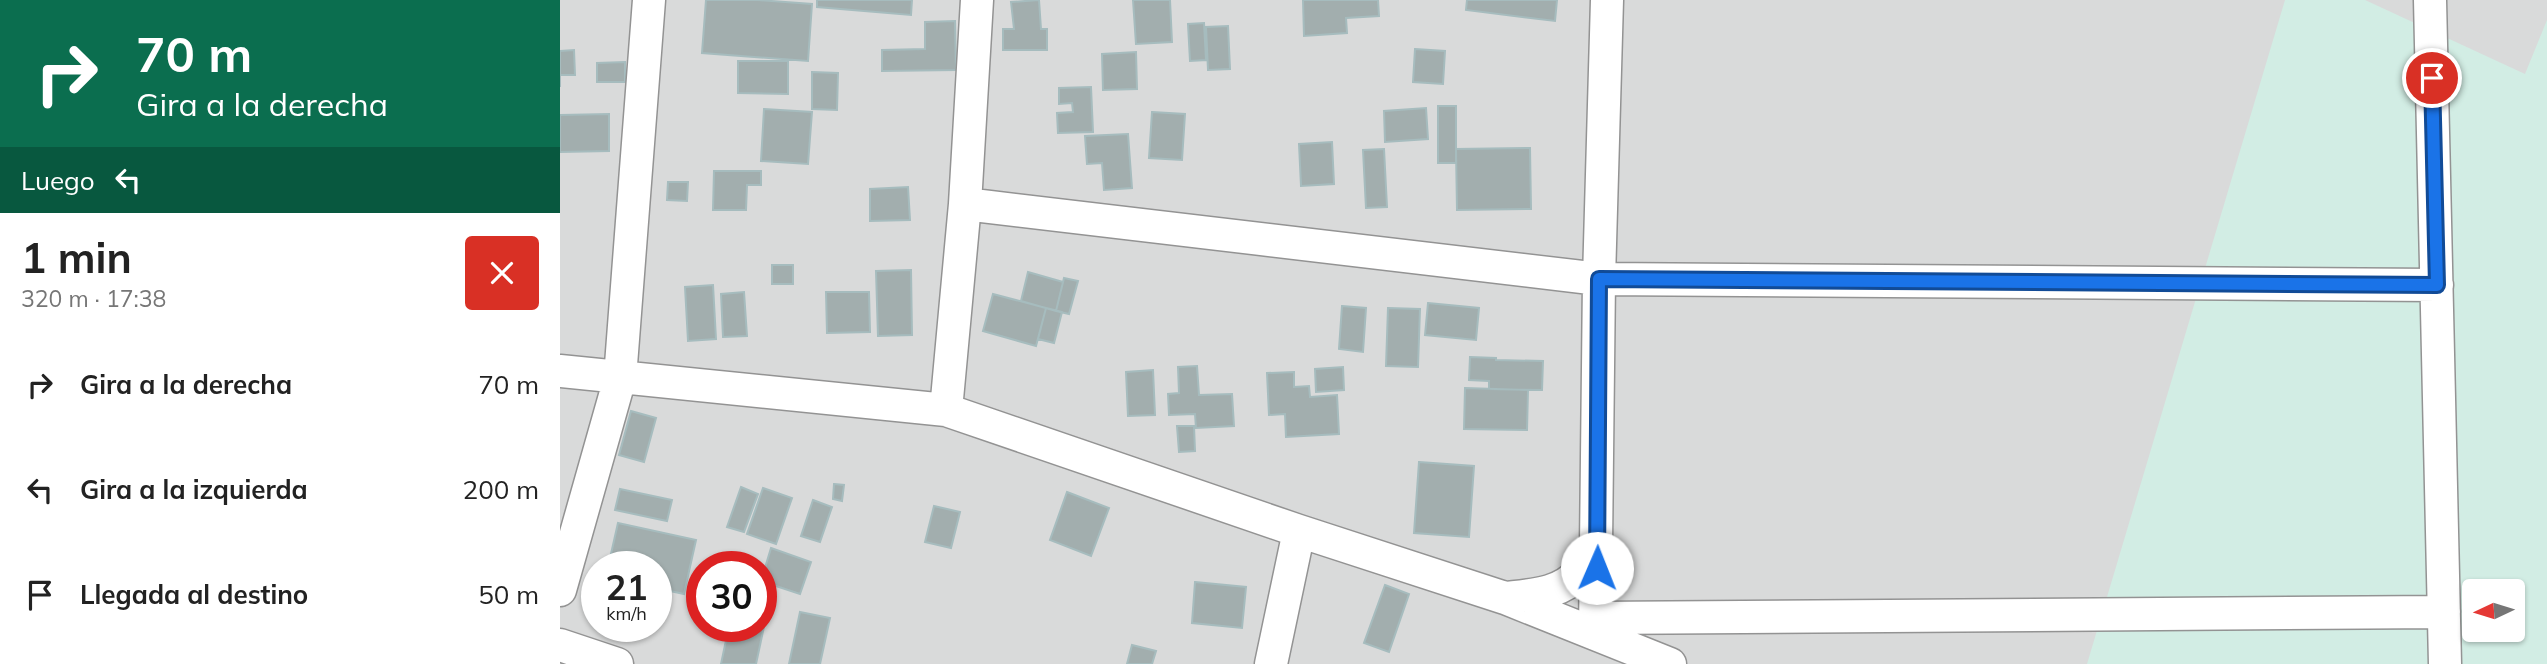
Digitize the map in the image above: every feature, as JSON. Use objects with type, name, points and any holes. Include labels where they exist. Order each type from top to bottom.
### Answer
[{"type":"street","points":[[560,590],[620,378],[649,0]]},
{"type":"street","points":[[946,410],[965,204],[977,0]]},
{"type":"street","points":[[1595,626],[1599,279],[1607,0]]},
{"type":"street","points":[[2430,0],[2445,664]]},
{"type":"street","points":[[965,204],[1599,279],[2437,285]]},
{"type":"street","points":[[560,371],[946,410],[1299,531],[1595,626],[1670,664]]},
{"type":"street","points":[[1271,664],[1299,531]]},
{"type":"street","points":[[1505,598],[1543,594],[1563,586],[1581,572],[1597,542]]},
{"type":"street","points":[[1595,626],[2444,612]]},
{"type":"street","points":[[560,645],[617,664]]},
{"type":"shaded area","points":[[560,0],[2547,0],[2547,664],[560,664]]},
{"type":"shaded area","points":[[2285,0],[2365,0],[2525,74],[2547,20],[2547,664],[2087,664]]},
{"type":"building","points":[[706,0],[812,4],[808,61],[702,53]]},
{"type":"building","points":[[817,0],[912,0],[911,15],[817,7]]},
{"type":"building","points":[[1039,0],[1041,29],[1047,29],[1047,50],[1003,50],[1003,29],[1014,29],[1011,2]]},
{"type":"building","points":[[1133,0],[1170,0],[1172,42],[1136,44]]},
{"type":"building","points":[[1303,0],[1378,0],[1379,16],[1346,18],[1347,33],[1304,36]]},
{"type":"building","points":[[1467,0],[1557,0],[1555,21],[1466,10]]},
{"type":"building","points":[[955,21],[956,70],[882,71],[882,50],[925,49],[925,22]]},
{"type":"building","points":[[1204,23],[1206,60],[1190,61],[1188,24]]},
{"type":"building","points":[[1228,26],[1230,69],[1208,70],[1206,27]]},
{"type":"building","points":[[1415,49],[1445,51],[1443,84],[1413,82]]},
{"type":"building","points":[[574,50],[575,75],[560,75],[560,51]]},
{"type":"building","points":[[1136,52],[1137,89],[1103,90],[1102,54]]},
{"type":"building","points":[[738,61],[788,61],[788,94],[738,93]]},
{"type":"building","points":[[625,62],[625,82],[597,82],[597,63]]},
{"type":"building","points":[[812,72],[838,73],[837,110],[812,109]]},
{"type":"building","points":[[1091,87],[1093,132],[1058,133],[1057,113],[1073,112],[1072,103],[1059,104],[1059,88]]},
{"type":"building","points":[[1438,106],[1456,106],[1456,163],[1438,163]]},
{"type":"building","points":[[1426,108],[1428,139],[1385,142],[1384,111]]},
{"type":"building","points":[[764,109],[812,112],[808,164],[761,161]]},
{"type":"building","points":[[1152,112],[1185,114],[1182,160],[1149,158]]},
{"type":"building","points":[[609,114],[609,151],[560,152],[560,115]]},
{"type":"building","points":[[1128,134],[1132,188],[1104,190],[1102,163],[1087,164],[1085,136]]},
{"type":"building","points":[[1332,142],[1334,184],[1301,186],[1299,144]]},
{"type":"building","points":[[1530,148],[1531,209],[1457,210],[1456,149]]},
{"type":"building","points":[[1384,149],[1387,207],[1366,208],[1363,150]]},
{"type":"building","points":[[714,171],[761,171],[761,185],[747,185],[746,210],[713,210]]},
{"type":"building","points":[[668,182],[688,182],[687,201],[667,200]]},
{"type":"building","points":[[908,187],[910,220],[870,221],[870,189]]},
{"type":"building","points":[[772,265],[793,265],[793,284],[772,284]]},
{"type":"building","points":[[911,270],[912,335],[878,336],[876,271]]},
{"type":"building","points":[[1028,272],[1063,282],[1056,311],[1021,301]]},
{"type":"building","points":[[1064,278],[1078,281],[1069,314],[1056,311]]},
{"type":"building","points":[[713,285],[716,339],[688,341],[685,287]]},
{"type":"building","points":[[744,292],[747,336],[723,337],[721,294]]},
{"type":"building","points":[[826,292],[869,292],[870,332],[827,333]]},
{"type":"building","points":[[993,294],[1046,308],[1036,346],[983,331]]},
{"type":"building","points":[[1428,303],[1479,308],[1476,340],[1425,335]]},
{"type":"building","points":[[1342,306],[1366,308],[1363,352],[1339,349]]},
{"type":"building","points":[[1046,308],[1062,312],[1054,343],[1038,339]]},
{"type":"building","points":[[1388,308],[1420,309],[1418,367],[1386,366]]},
{"type":"building","points":[[1470,357],[1543,361],[1542,390],[1489,389],[1489,381],[1469,380]]},
{"type":"building","points":[[1197,366],[1199,395],[1232,394],[1234,426],[1196,428],[1195,414],[1169,415],[1168,394],[1179,393],[1178,367]]},
{"type":"building","points":[[1343,367],[1344,390],[1316,392],[1315,369]]},
{"type":"building","points":[[1153,370],[1155,415],[1128,416],[1126,372]]},
{"type":"building","points":[[1294,372],[1294,387],[1309,386],[1310,397],[1337,395],[1339,434],[1286,437],[1285,414],[1269,415],[1267,373]]},
{"type":"building","points":[[1465,388],[1528,390],[1527,430],[1464,429]]},
{"type":"building","points":[[631,411],[656,418],[644,462],[619,455]]},
{"type":"building","points":[[1177,426],[1194,426],[1195,451],[1179,452]]},
{"type":"building","points":[[1419,462],[1474,466],[1469,537],[1414,533]]},
{"type":"building","points":[[834,484],[844,485],[842,501],[833,499]]},
{"type":"building","points":[[741,487],[758,494],[744,532],[727,527]]},
{"type":"building","points":[[763,488],[792,498],[776,544],[747,534]]},
{"type":"building","points":[[620,489],[672,500],[667,521],[615,510]]},
{"type":"building","points":[[1067,492],[1109,508],[1091,556],[1050,540]]},
{"type":"building","points":[[813,500],[832,507],[820,542],[801,536]]},
{"type":"building","points":[[934,506],[960,512],[951,548],[925,542]]},
{"type":"building","points":[[618,523],[696,540],[694,551],[686,551],[684,594],[672,591],[672,551],[612,551]]},
{"type":"building","points":[[771,548],[811,562],[800,594],[777,586],[777,551],[770,551]]},
{"type":"building","points":[[1195,582],[1246,587],[1242,628],[1192,623]]},
{"type":"building","points":[[1385,585],[1409,594],[1389,652],[1364,643]]},
{"type":"building","points":[[800,612],[830,618],[820,664],[789,664]]},
{"type":"building","points":[[726,642],[761,642],[756,664],[721,664]]},
{"type":"building","points":[[1132,645],[1156,651],[1152,664],[1127,664]]},
{"type":"route","points":[[1597,568],[1599,279],[2437,285],[2432,78]]}]
